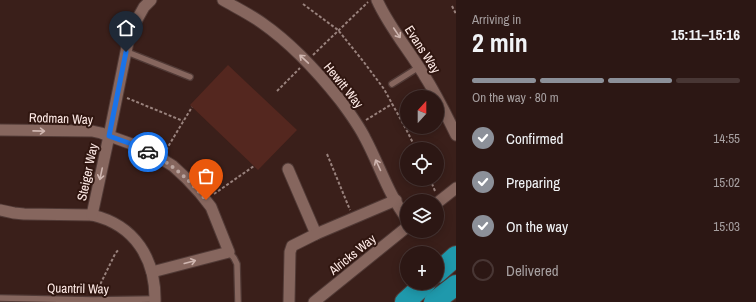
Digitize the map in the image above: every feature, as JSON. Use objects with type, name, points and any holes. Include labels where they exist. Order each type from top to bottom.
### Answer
[{"type":"highway","points":[[444,267],[456,256]]},
{"type":"highway","points":[[434,302],[456,285]]},
{"type":"highway","points":[[404,302],[418,290]]},
{"type":"street","name":"Steiger Way","points":[[92,215],[130,32],[144,8],[151,0]]},
{"type":"street","name":"Hewitt Way","points":[[223,0],[262,23],[285,41],[327,84],[366,138],[393,197],[400,209]]},
{"type":"street","name":"Evans Way","points":[[377,0],[382,12],[441,103],[456,135]]},
{"type":"street","name":"Rodman Way","points":[[0,130],[92,131],[140,147],[157,156],[187,179],[206,200],[211,207],[229,252]]},
{"type":"street","points":[[288,169],[316,234]]},
{"type":"street","points":[[444,197],[456,188]]},
{"type":"street","points":[[289,302],[290,252],[292,246],[316,234],[396,200]]},
{"type":"street","points":[[0,210],[24,214],[92,215],[117,224],[134,238],[146,257],[152,272],[155,300]]},
{"type":"street","name":"Alricks Way","points":[[314,302],[400,233]]},
{"type":"street","points":[[152,272],[229,252]]},
{"type":"lane","points":[[126,52],[190,77]]},
{"type":"lane","points":[[392,84],[419,67]]},
{"type":"lane","name":"Rodman Way","points":[[229,252],[237,264],[238,302]]},
{"type":"lane","name":"Quantril Way","points":[[0,298],[155,300]]},
{"type":"path","points":[[277,91],[370,0]]},
{"type":"path","points":[[304,4],[338,30],[364,61],[384,89],[412,142]]},
{"type":"path","points":[[452,6],[456,14]]},
{"type":"path","points":[[118,94],[184,121]]},
{"type":"path","points":[[358,125],[392,104]]},
{"type":"path","points":[[162,150],[167,150],[192,107]]},
{"type":"path","points":[[327,154],[353,218]]},
{"type":"path","points":[[206,200],[254,166]]},
{"type":"path","points":[[433,186],[435,191]]},
{"type":"path","points":[[93,300],[115,254],[119,249]]},
{"type":"shaded area","points":[[228,65],[297,130],[258,170],[190,105]]},
{"type":"way so far","points":[[148,152],[172,166],[187,179],[206,200]]},
{"type":"route","points":[[126,52],[109,136],[140,147],[148,152]]}]
